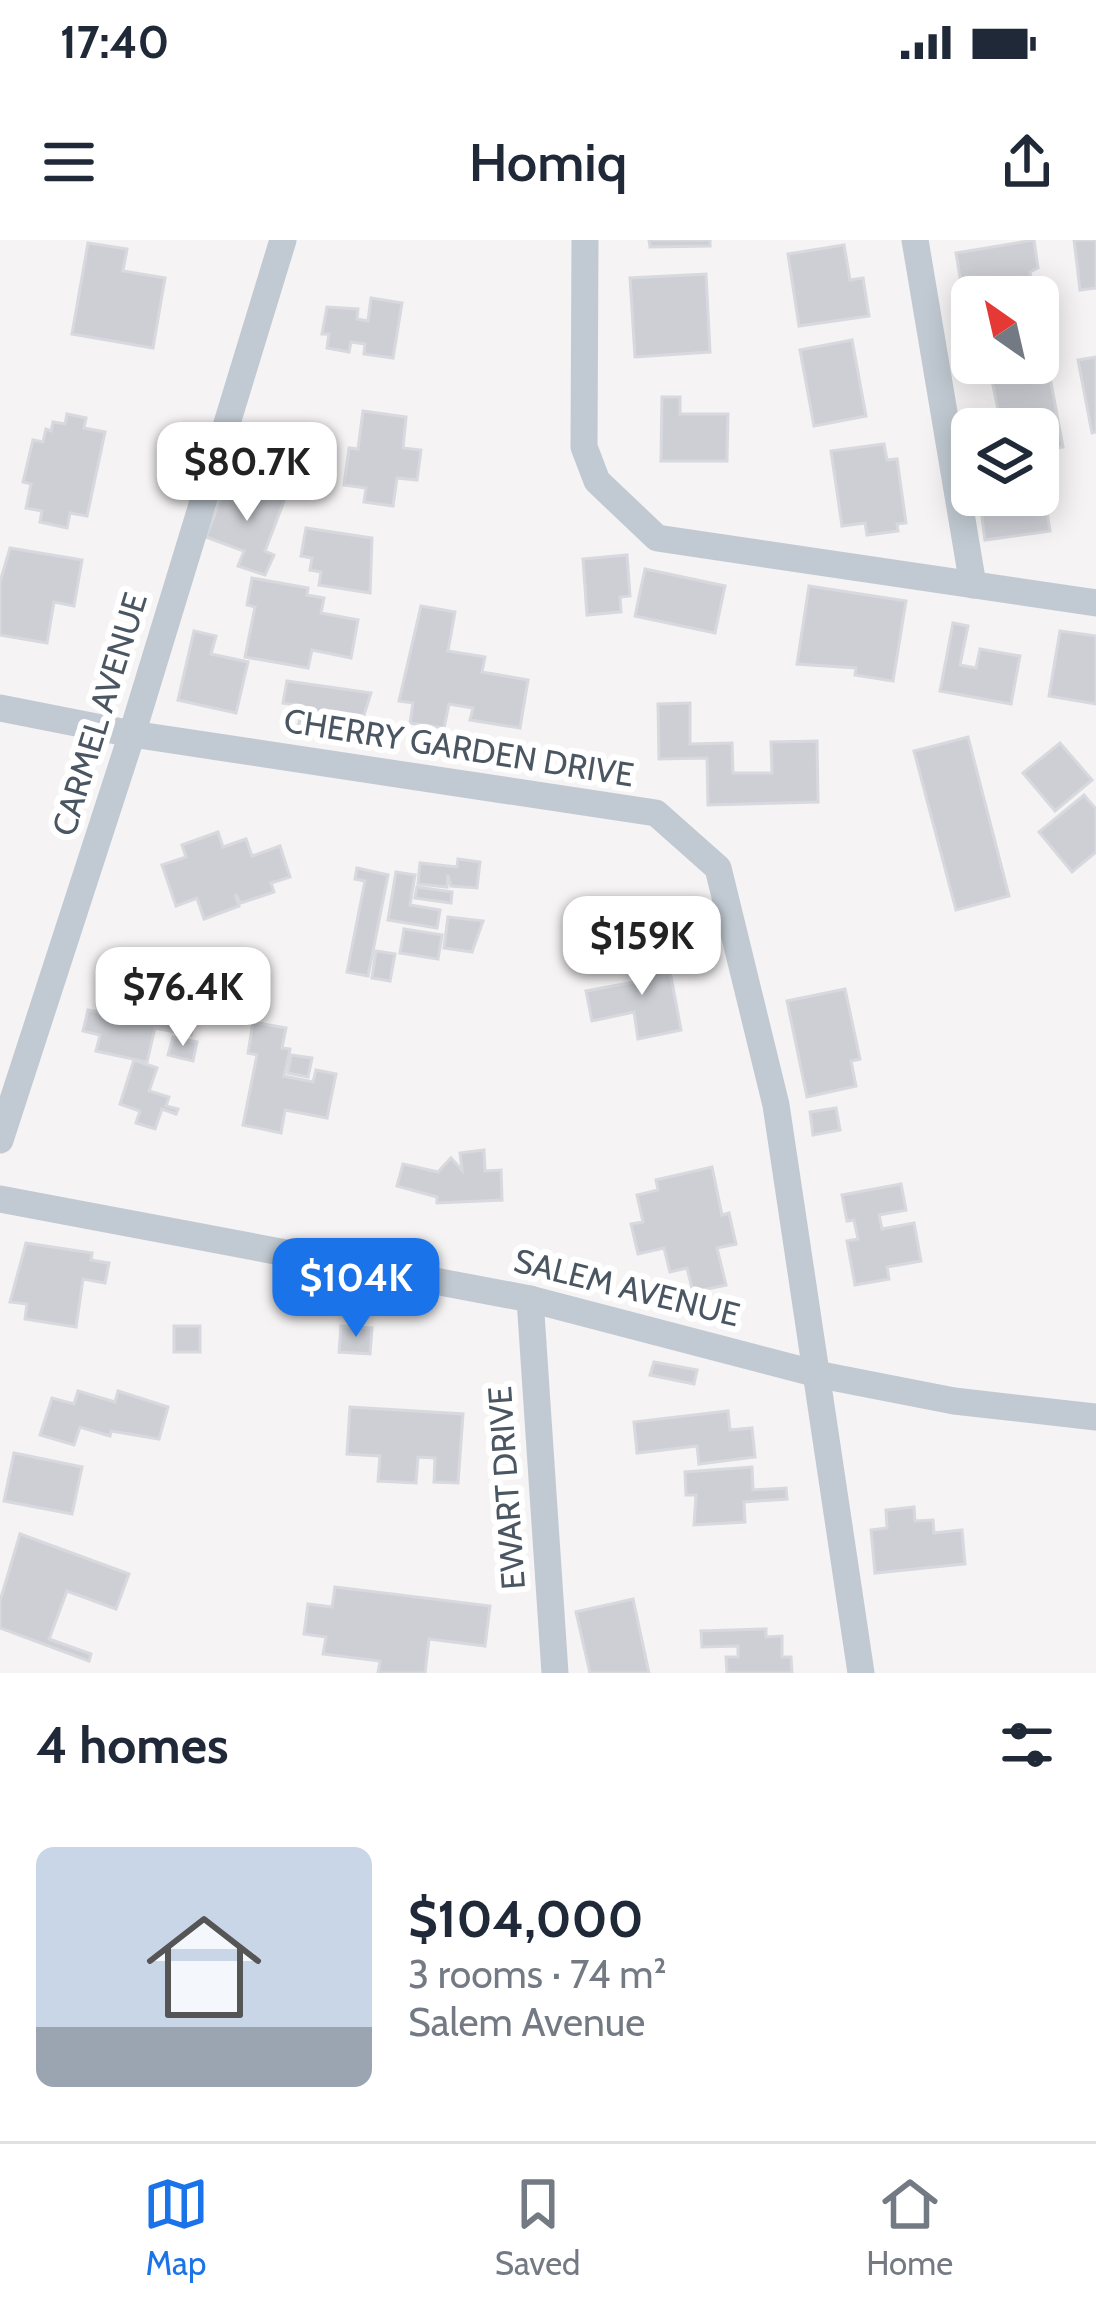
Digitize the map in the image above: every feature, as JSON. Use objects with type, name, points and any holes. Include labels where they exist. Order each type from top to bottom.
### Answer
[{"type":"street","name":"CARMEL AVENUE","points":[[0,1140],[132,734],[283,240]]},
{"type":"street","points":[[585,240],[584,447],[598,481],[657,538],[1096,603]]},
{"type":"street","points":[[915,240],[973,585]]},
{"type":"street","name":"CHERRY GARDEN DRIVE","points":[[0,708],[132,734],[656,813],[718,868],[776,1105],[821,1375],[861,1673]]},
{"type":"street","name":"SALEM AVENUE","points":[[0,1199],[530,1299],[821,1375],[954,1401],[1096,1417]]},
{"type":"street","name":"EWART DRIVE","points":[[530,1299],[555,1673]]},
{"type":"building","points":[[649,240],[710,240],[710,246],[650,247]]},
{"type":"building","points":[[1034,240],[1038,268],[1031,276],[960,276],[956,253]]},
{"type":"building","points":[[1074,240],[1096,240],[1096,288],[1080,290]]},
{"type":"building","points":[[88,243],[127,249],[123,271],[165,278],[153,348],[72,334]]},
{"type":"building","points":[[844,245],[850,280],[863,278],[869,316],[799,326],[788,254]]},
{"type":"building","points":[[706,274],[710,352],[635,357],[630,278]]},
{"type":"building","points":[[371,298],[402,303],[393,358],[364,354],[365,344],[351,342],[349,352],[327,348],[329,334],[322,334],[327,307],[358,309],[357,319],[368,321]]},
{"type":"building","points":[[852,340],[866,416],[814,426],[800,350]]},
{"type":"building","points":[[1096,357],[1096,432],[1092,433],[1078,360]]},
{"type":"building","points":[[993,384],[1051,384],[1056,408],[998,408]]},
{"type":"building","points":[[662,397],[680,397],[680,414],[728,414],[727,461],[661,461]]},
{"type":"building","points":[[363,411],[406,417],[403,448],[421,450],[417,480],[397,478],[393,506],[364,502],[366,488],[344,485],[349,448],[358,449]]},
{"type":"building","points":[[67,414],[86,418],[84,428],[105,432],[87,516],[70,513],[67,528],[40,522],[42,511],[26,508],[31,484],[23,482],[33,440],[43,442],[46,429],[51,431],[53,422],[65,424]]},
{"type":"building","points":[[884,444],[887,460],[897,459],[906,523],[897,524],[898,531],[867,535],[865,523],[842,526],[831,451]]},
{"type":"building","points":[[227,482],[286,496],[265,551],[274,555],[265,575],[238,566],[244,551],[206,537]]},
{"type":"building","points":[[982,516],[1048,516],[1050,531],[985,540]]},
{"type":"building","points":[[306,528],[372,538],[370,593],[319,585],[321,572],[310,570],[312,558],[301,556]]},
{"type":"building","points":[[10,548],[82,560],[74,606],[54,602],[47,643],[0,635],[0,582]]},
{"type":"building","points":[[627,555],[630,596],[620,597],[621,612],[587,615],[583,559]]},
{"type":"building","points":[[645,569],[725,586],[715,633],[635,616]]},
{"type":"building","points":[[252,578],[308,588],[307,595],[324,598],[321,613],[358,620],[351,658],[312,650],[308,668],[245,657],[255,607],[247,605]]},
{"type":"building","points":[[809,586],[906,601],[893,681],[855,675],[856,668],[797,664]]},
{"type":"building","points":[[421,606],[455,612],[448,651],[485,657],[482,672],[528,680],[520,728],[470,720],[473,708],[449,704],[444,728],[410,723],[413,703],[399,701]]},
{"type":"building","points":[[953,623],[968,626],[960,665],[976,668],[980,649],[1020,656],[1011,704],[940,691]]},
{"type":"building","points":[[194,631],[216,636],[211,654],[248,662],[236,713],[178,700]]},
{"type":"building","points":[[1060,631],[1096,636],[1096,704],[1049,696]]},
{"type":"building","points":[[287,681],[371,693],[355,743],[297,734],[302,706],[283,703]]},
{"type":"building","points":[[690,703],[690,744],[732,743],[733,773],[772,773],[771,742],[817,741],[818,802],[708,805],[707,758],[659,759],[658,704]]},
{"type":"building","points":[[968,737],[1009,896],[956,910],[914,751]]},
{"type":"building","points":[[1060,743],[1092,780],[1055,811],[1023,773]]},
{"type":"building","points":[[1084,795],[1096,809],[1096,852],[1072,872],[1039,832]]},
{"type":"building","points":[[218,832],[223,847],[246,839],[252,856],[280,846],[290,877],[271,883],[274,892],[241,903],[235,894],[239,906],[204,919],[197,898],[176,906],[162,865],[186,857],[182,845]]},
{"type":"building","points":[[458,859],[480,862],[477,888],[451,886],[448,875],[447,887],[418,884],[420,863],[457,867]]},
{"type":"building","points":[[357,868],[388,875],[368,976],[347,972],[365,881],[355,879]]},
{"type":"building","points":[[396,872],[415,875],[410,905],[440,910],[437,928],[388,920]]},
{"type":"building","points":[[417,887],[452,892],[451,903],[415,898]]},
{"type":"building","points":[[448,917],[483,921],[472,952],[444,948]]},
{"type":"building","points":[[404,929],[442,935],[438,959],[400,953]]},
{"type":"building","points":[[666,950],[681,1030],[638,1039],[634,1012],[592,1021],[586,991],[640,981],[635,955]]},
{"type":"building","points":[[376,951],[395,954],[390,981],[372,978]]},
{"type":"building","points":[[158,957],[186,963],[183,975],[203,979],[191,1035],[155,1028],[147,1062],[96,1051],[100,1035],[83,1031],[88,1010],[98,1012],[104,984],[150,994]]},
{"type":"building","points":[[845,989],[860,1059],[851,1061],[856,1086],[807,1097],[787,1001]]},
{"type":"building","points":[[253,1022],[286,1028],[282,1048],[290,1049],[284,1076],[313,1082],[316,1070],[336,1074],[327,1118],[285,1110],[281,1133],[243,1125],[257,1055],[248,1053]]},
{"type":"building","points":[[173,1037],[197,1042],[193,1061],[168,1055]]},
{"type":"building","points":[[291,1055],[312,1058],[308,1077],[288,1073]]},
{"type":"building","points":[[134,1060],[157,1068],[149,1091],[169,1097],[166,1106],[178,1109],[176,1114],[162,1109],[155,1129],[136,1123],[140,1111],[120,1104]]},
{"type":"building","points":[[836,1108],[840,1130],[813,1135],[810,1112]]},
{"type":"building","points":[[484,1150],[485,1171],[501,1170],[502,1200],[437,1203],[437,1197],[397,1186],[403,1164],[438,1172],[451,1158],[462,1170],[460,1153]]},
{"type":"building","points":[[712,1167],[722,1215],[729,1213],[736,1244],[717,1248],[726,1285],[693,1292],[687,1268],[670,1272],[664,1248],[638,1254],[631,1224],[643,1222],[637,1195],[658,1190],[656,1180]]},
{"type":"building","points":[[901,1184],[906,1210],[879,1215],[882,1229],[914,1223],[921,1261],[887,1267],[889,1279],[855,1285],[847,1241],[858,1239],[854,1220],[847,1221],[842,1195]]},
{"type":"building","points":[[26,1243],[92,1253],[91,1260],[109,1263],[105,1283],[83,1279],[76,1327],[25,1319],[27,1304],[10,1302]]},
{"type":"building","points":[[174,1326],[200,1326],[200,1352],[174,1352]]},
{"type":"building","points":[[341,1326],[372,1328],[370,1354],[339,1352]]},
{"type":"building","points":[[654,1362],[697,1370],[694,1384],[650,1375]]},
{"type":"building","points":[[78,1391],[115,1402],[118,1391],[168,1407],[159,1439],[111,1431],[110,1436],[80,1427],[74,1445],[40,1435],[52,1398],[74,1404]]},
{"type":"building","points":[[350,1407],[463,1414],[458,1483],[434,1482],[435,1458],[418,1457],[416,1483],[378,1481],[380,1456],[347,1454]]},
{"type":"building","points":[[728,1411],[730,1430],[752,1428],[755,1457],[699,1464],[697,1446],[637,1453],[634,1422]]},
{"type":"building","points":[[14,1453],[82,1467],[72,1514],[4,1501]]},
{"type":"building","points":[[752,1467],[753,1490],[786,1488],[787,1499],[744,1502],[745,1522],[694,1525],[696,1495],[686,1495],[685,1472]]},
{"type":"building","points":[[914,1507],[915,1521],[933,1520],[934,1533],[962,1530],[965,1564],[875,1573],[871,1530],[887,1528],[886,1510]]},
{"type":"building","points":[[20,1534],[129,1574],[116,1609],[67,1591],[49,1639],[91,1654],[89,1661],[0,1628],[0,1601]]},
{"type":"building","points":[[335,1587],[490,1606],[485,1646],[429,1639],[425,1673],[378,1673],[380,1661],[323,1654],[326,1637],[304,1634],[308,1604],[332,1607]]},
{"type":"building","points":[[633,1599],[649,1673],[590,1673],[576,1612]]},
{"type":"building","points":[[766,1629],[766,1637],[782,1636],[782,1657],[791,1657],[792,1673],[727,1673],[726,1657],[738,1657],[738,1646],[702,1647],[701,1631]]}]
